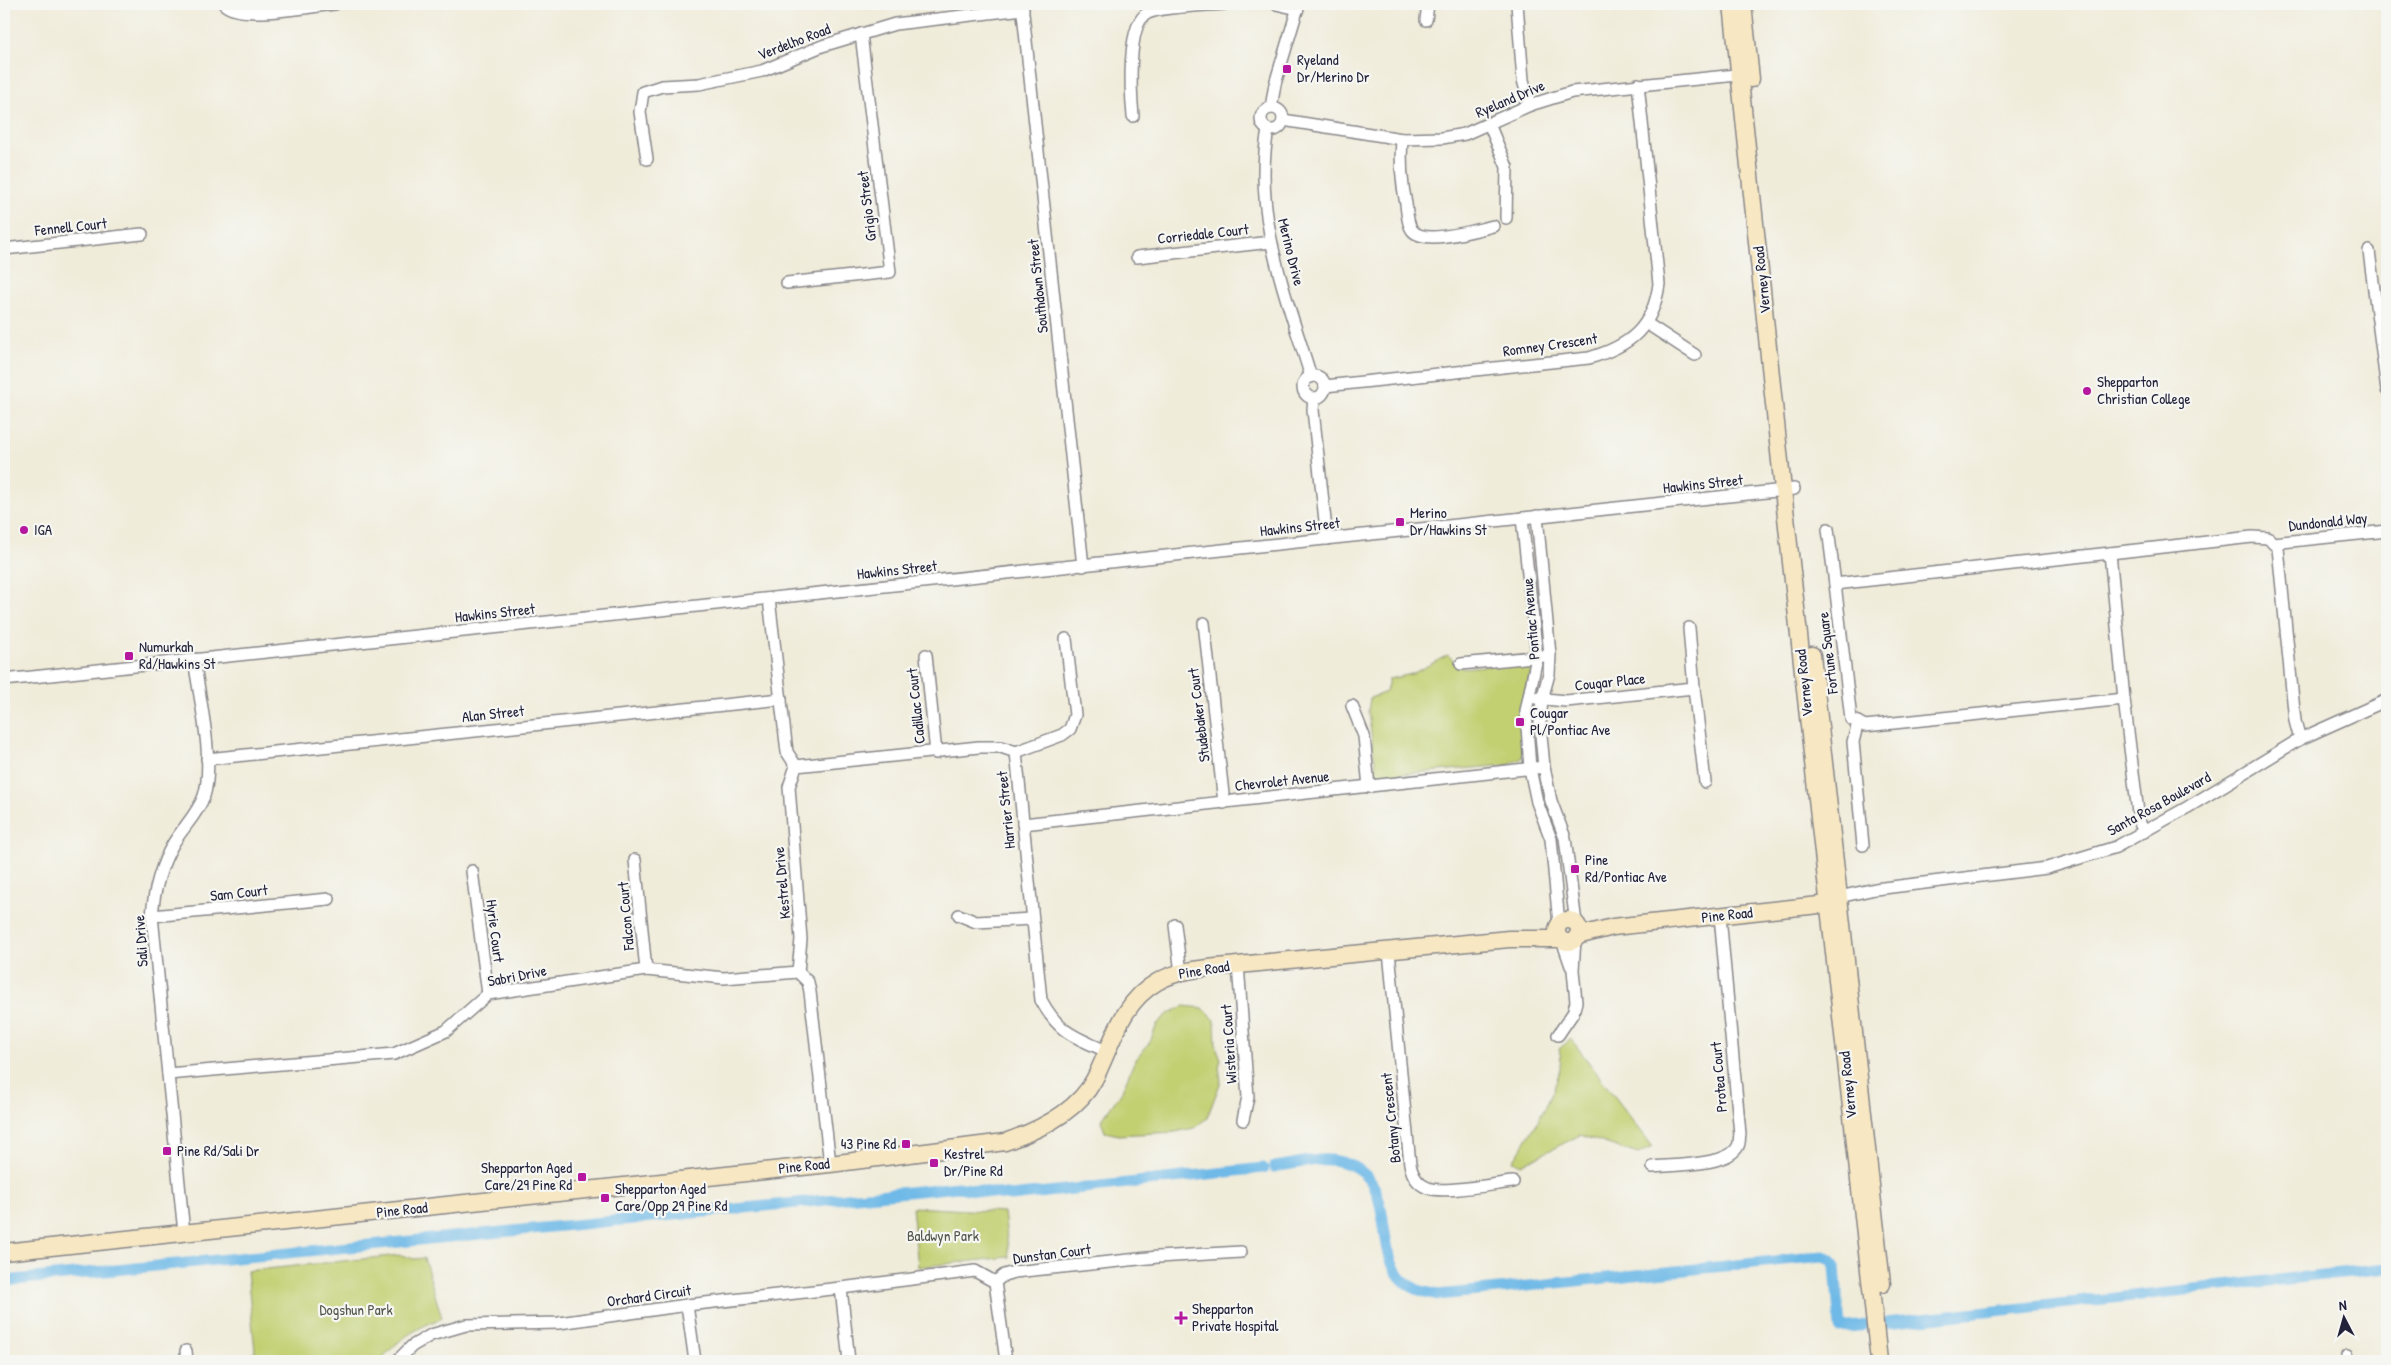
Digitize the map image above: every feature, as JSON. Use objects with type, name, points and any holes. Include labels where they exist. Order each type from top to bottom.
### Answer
[{"type":"street","points":[[224,4],[238,12],[335,4]]},
{"type":"street","points":[[1133,116],[1130,77],[1136,30],[1141,18],[1153,11],[1224,4]]},
{"type":"street","points":[[1272,108],[1275,84],[1299,6],[1276,4]]},
{"type":"street","points":[[1426,20],[1428,4]]},
{"type":"street","points":[[1517,4],[1523,80],[1530,105]]},
{"type":"street","name":"Verney Road","points":[[1732,4],[1745,74]]},
{"type":"street","name":"Verney Road","points":[[1743,4],[1745,74],[1788,490],[1836,902],[1882,1331],[1890,1361]]},
{"type":"street","name":"Verdelho Road","points":[[647,158],[640,112],[642,92],[662,86],[699,84],[762,71],[822,46],[895,24],[1022,7]]},
{"type":"street","name":"Southdown Street","points":[[1022,7],[1083,566]]},
{"type":"street","name":"Grigio Street","points":[[787,283],[890,272],[861,34]]},
{"type":"street","name":"Ryeland Drive","points":[[1283,120],[1402,139],[1442,138],[1465,134],[1530,105],[1572,92],[1745,74]]},
{"type":"street","name":"Romney Crescent","points":[[1325,386],[1589,358],[1613,351],[1633,338],[1646,323],[1656,298],[1659,277],[1638,84]]},
{"type":"street","points":[[1272,108],[1281,113],[1283,120],[1278,129],[1268,130],[1262,126],[1260,119],[1265,110],[1272,108]]},
{"type":"street","points":[[1489,124],[1506,167],[1506,218]]},
{"type":"street","name":"Merino Drive","points":[[1268,130],[1263,179],[1271,242],[1311,377]]},
{"type":"street","points":[[1402,139],[1401,184],[1408,222],[1413,231],[1422,236],[1436,237],[1493,226]]},
{"type":"street","name":"Fennell Court","points":[[4,249],[142,234]]},
{"type":"street","name":"Corriedale Court","points":[[1137,257],[1271,242]]},
{"type":"street","points":[[2370,251],[2384,335],[2387,390]]},
{"type":"street","points":[[1646,323],[1695,355]]},
{"type":"street","points":[[1311,377],[1322,380],[1325,386],[1323,393],[1314,398],[1308,396],[1304,390],[1304,384],[1311,377]]},
{"type":"street","points":[[1314,398],[1313,410],[1327,539]]},
{"type":"street","name":"Hawkins Street","points":[[4,680],[1788,490]]},
{"type":"street","name":"Pontiac Avenue","points":[[1537,516],[1550,655],[1549,674],[1542,699],[1540,724],[1544,767],[1551,802],[1565,838],[1568,931]]},
{"type":"street","name":"Pontiac Avenue","points":[[1522,518],[1537,656],[1528,697],[1526,720],[1530,769],[1537,802],[1551,840],[1568,931]]},
{"type":"street","points":[[1828,528],[1835,584],[2252,537],[2268,538],[2278,548],[2295,721],[2300,739]]},
{"type":"street","name":"Dundonald Way","points":[[2273,544],[2387,531]]},
{"type":"street","points":[[2110,553],[2124,699],[2139,821],[2144,832]]},
{"type":"street","name":"Fortune Square","points":[[1835,584],[1851,719],[1858,722]]},
{"type":"street","points":[[770,599],[786,752],[796,766]]},
{"type":"street","name":"Studebaker Court","points":[[1204,623],[1224,803]]},
{"type":"street","points":[[1689,628],[1705,782]]},
{"type":"street","points":[[1016,752],[1062,735],[1070,729],[1075,715],[1066,640]]},
{"type":"street","name":"Cadillac Court","points":[[926,655],[936,753]]},
{"type":"street","points":[[1461,664],[1550,655]]},
{"type":"street","name":"Sali Drive","points":[[184,1233],[152,916],[154,892],[161,868],[174,843],[196,814],[204,794],[207,759],[194,659]]},
{"type":"street","name":"Cougar Place","points":[[1528,697],[1566,701],[1694,688]]},
{"type":"street","name":"Alan Street","points":[[207,759],[781,699]]},
{"type":"street","points":[[1863,845],[1853,742],[1858,722],[1865,726],[2124,699]]},
{"type":"street","name":"Santa Rosa Boulevard","points":[[1836,902],[1875,889],[2047,868],[2116,847],[2300,739],[2387,700]]},
{"type":"street","points":[[1352,706],[1364,736],[1369,787]]},
{"type":"street","name":"Harrier Street","points":[[796,766],[936,753],[979,747],[1001,747],[1016,752],[1041,1000],[1050,1017],[1064,1032],[1106,1051]]},
{"type":"street","name":"Kestrel Drive","points":[[796,766],[789,787],[801,939],[798,972]]},
{"type":"street","name":"Chevrolet Avenue","points":[[1023,824],[1544,767]]},
{"type":"street","name":"Falcon Court","points":[[635,860],[646,970]]},
{"type":"street","name":"Hyrie Court","points":[[472,871],[488,994]]},
{"type":"street","name":"Sam Court","points":[[152,916],[329,899]]},
{"type":"street","name":"Pine Road","points":[[4,1250],[184,1233],[830,1164],[1005,1142],[1032,1132],[1053,1120],[1075,1102],[1093,1081],[1118,1024],[1144,992],[1155,983],[1181,973],[1238,965],[1509,939],[1548,930],[1568,931],[1613,927],[1836,902]]},
{"type":"street","points":[[959,915],[976,922],[1032,919]]},
{"type":"street","name":"Protea Court","points":[[1653,1167],[1717,1160],[1729,1155],[1738,1146],[1740,1134],[1720,916]]},
{"type":"street","points":[[1175,925],[1181,973]]},
{"type":"street","points":[[1558,1035],[1573,1012],[1576,1002],[1568,931]]},
{"type":"street","name":"Botany Crescent","points":[[1389,952],[1410,1164],[1415,1178],[1422,1185],[1438,1190],[1513,1182]]},
{"type":"street","name":"Wisteria Court","points":[[1238,965],[1248,1097],[1243,1120]]},
{"type":"street","name":"Sabri Drive","points":[[168,1074],[394,1054],[446,1031],[488,994],[646,970],[724,978],[798,972]]},
{"type":"street","points":[[798,972],[808,982],[810,992],[830,1164]]},
{"type":"street","name":"Dunstan Court","points":[[995,1282],[1004,1275],[1014,1272],[1158,1257],[1241,1252]]},
{"type":"street","points":[[850,1361],[842,1288],[975,1271],[995,1282],[1006,1361]]},
{"type":"street","name":"Orchard Circuit","points":[[396,1361],[412,1346],[431,1335],[466,1325],[559,1323],[687,1305],[842,1288]]},
{"type":"street","points":[[687,1305],[694,1361]]},
{"type":"street","name":"Verney Road","points":[[1879,1361],[1882,1331]]},
{"type":"green space","points":[[1448,655],[1461,668],[1520,663],[1531,671],[1521,709],[1524,742],[1522,758],[1509,765],[1377,776],[1368,712],[1370,698],[1386,692],[1389,679],[1412,674]]},
{"type":"green space","points":[[1184,1006],[1203,1008],[1215,1020],[1216,1046],[1221,1059],[1219,1067],[1221,1081],[1207,1118],[1194,1128],[1175,1132],[1119,1135],[1105,1132],[1101,1121],[1122,1091],[1134,1062],[1150,1042],[1157,1024],[1168,1014]]},
{"type":"green space","points":[[1571,1039],[1653,1147],[1638,1154],[1580,1135],[1521,1165],[1513,1161],[1553,1091],[1561,1061],[1559,1049]]},
{"type":"green space","name":"Baldwyn Park","points":[[912,1207],[1004,1212],[1009,1257],[918,1267]]},
{"type":"green space","name":"Dogshun Park","points":[[401,1255],[414,1259],[424,1258],[442,1318],[408,1335],[394,1346],[381,1361],[237,1361],[255,1351],[247,1271]]},
{"type":"waterway","points":[[1274,1167],[1308,1161],[1334,1160],[1362,1172],[1374,1186],[1380,1204],[1391,1261],[1400,1277],[1416,1289],[1438,1295],[1823,1256],[1831,1259],[1835,1266],[1840,1328],[2387,1268]]},
{"type":"waterway","points":[[4,1281],[958,1187],[1011,1196],[1263,1168]]},
{"type":"place","name":"Ryeland Dr/Merino Dr","points":[[1287,69]]},
{"type":"place","name":"Shepparton Christian College","points":[[2087,391]]},
{"type":"place","name":"Merino Dr/Hawkins St","points":[[1400,522]]},
{"type":"place","name":"IGA","points":[[24,530]]},
{"type":"place","name":"Numurkah Rd/Hawkins St","points":[[129,656]]},
{"type":"place","name":"Cougar Pl/Pontiac Ave","points":[[1520,722]]},
{"type":"place","name":"Pine Rd/Pontiac Ave","points":[[1575,869]]},
{"type":"place","name":"43 Pine Rd","points":[[906,1144]]},
{"type":"place","name":"Pine Rd/Sali Dr","points":[[167,1151]]},
{"type":"place","name":"Kestrel Dr/Pine Rd","points":[[934,1163]]},
{"type":"place","name":"Shepparton Aged Care/29 Pine Rd","points":[[582,1177]]},
{"type":"place","name":"Shepparton Aged Care/Opp 29 Pine Rd","points":[[605,1198]]},
{"type":"place","name":"Shepparton Private Hospital","points":[[1181,1318]]}]
